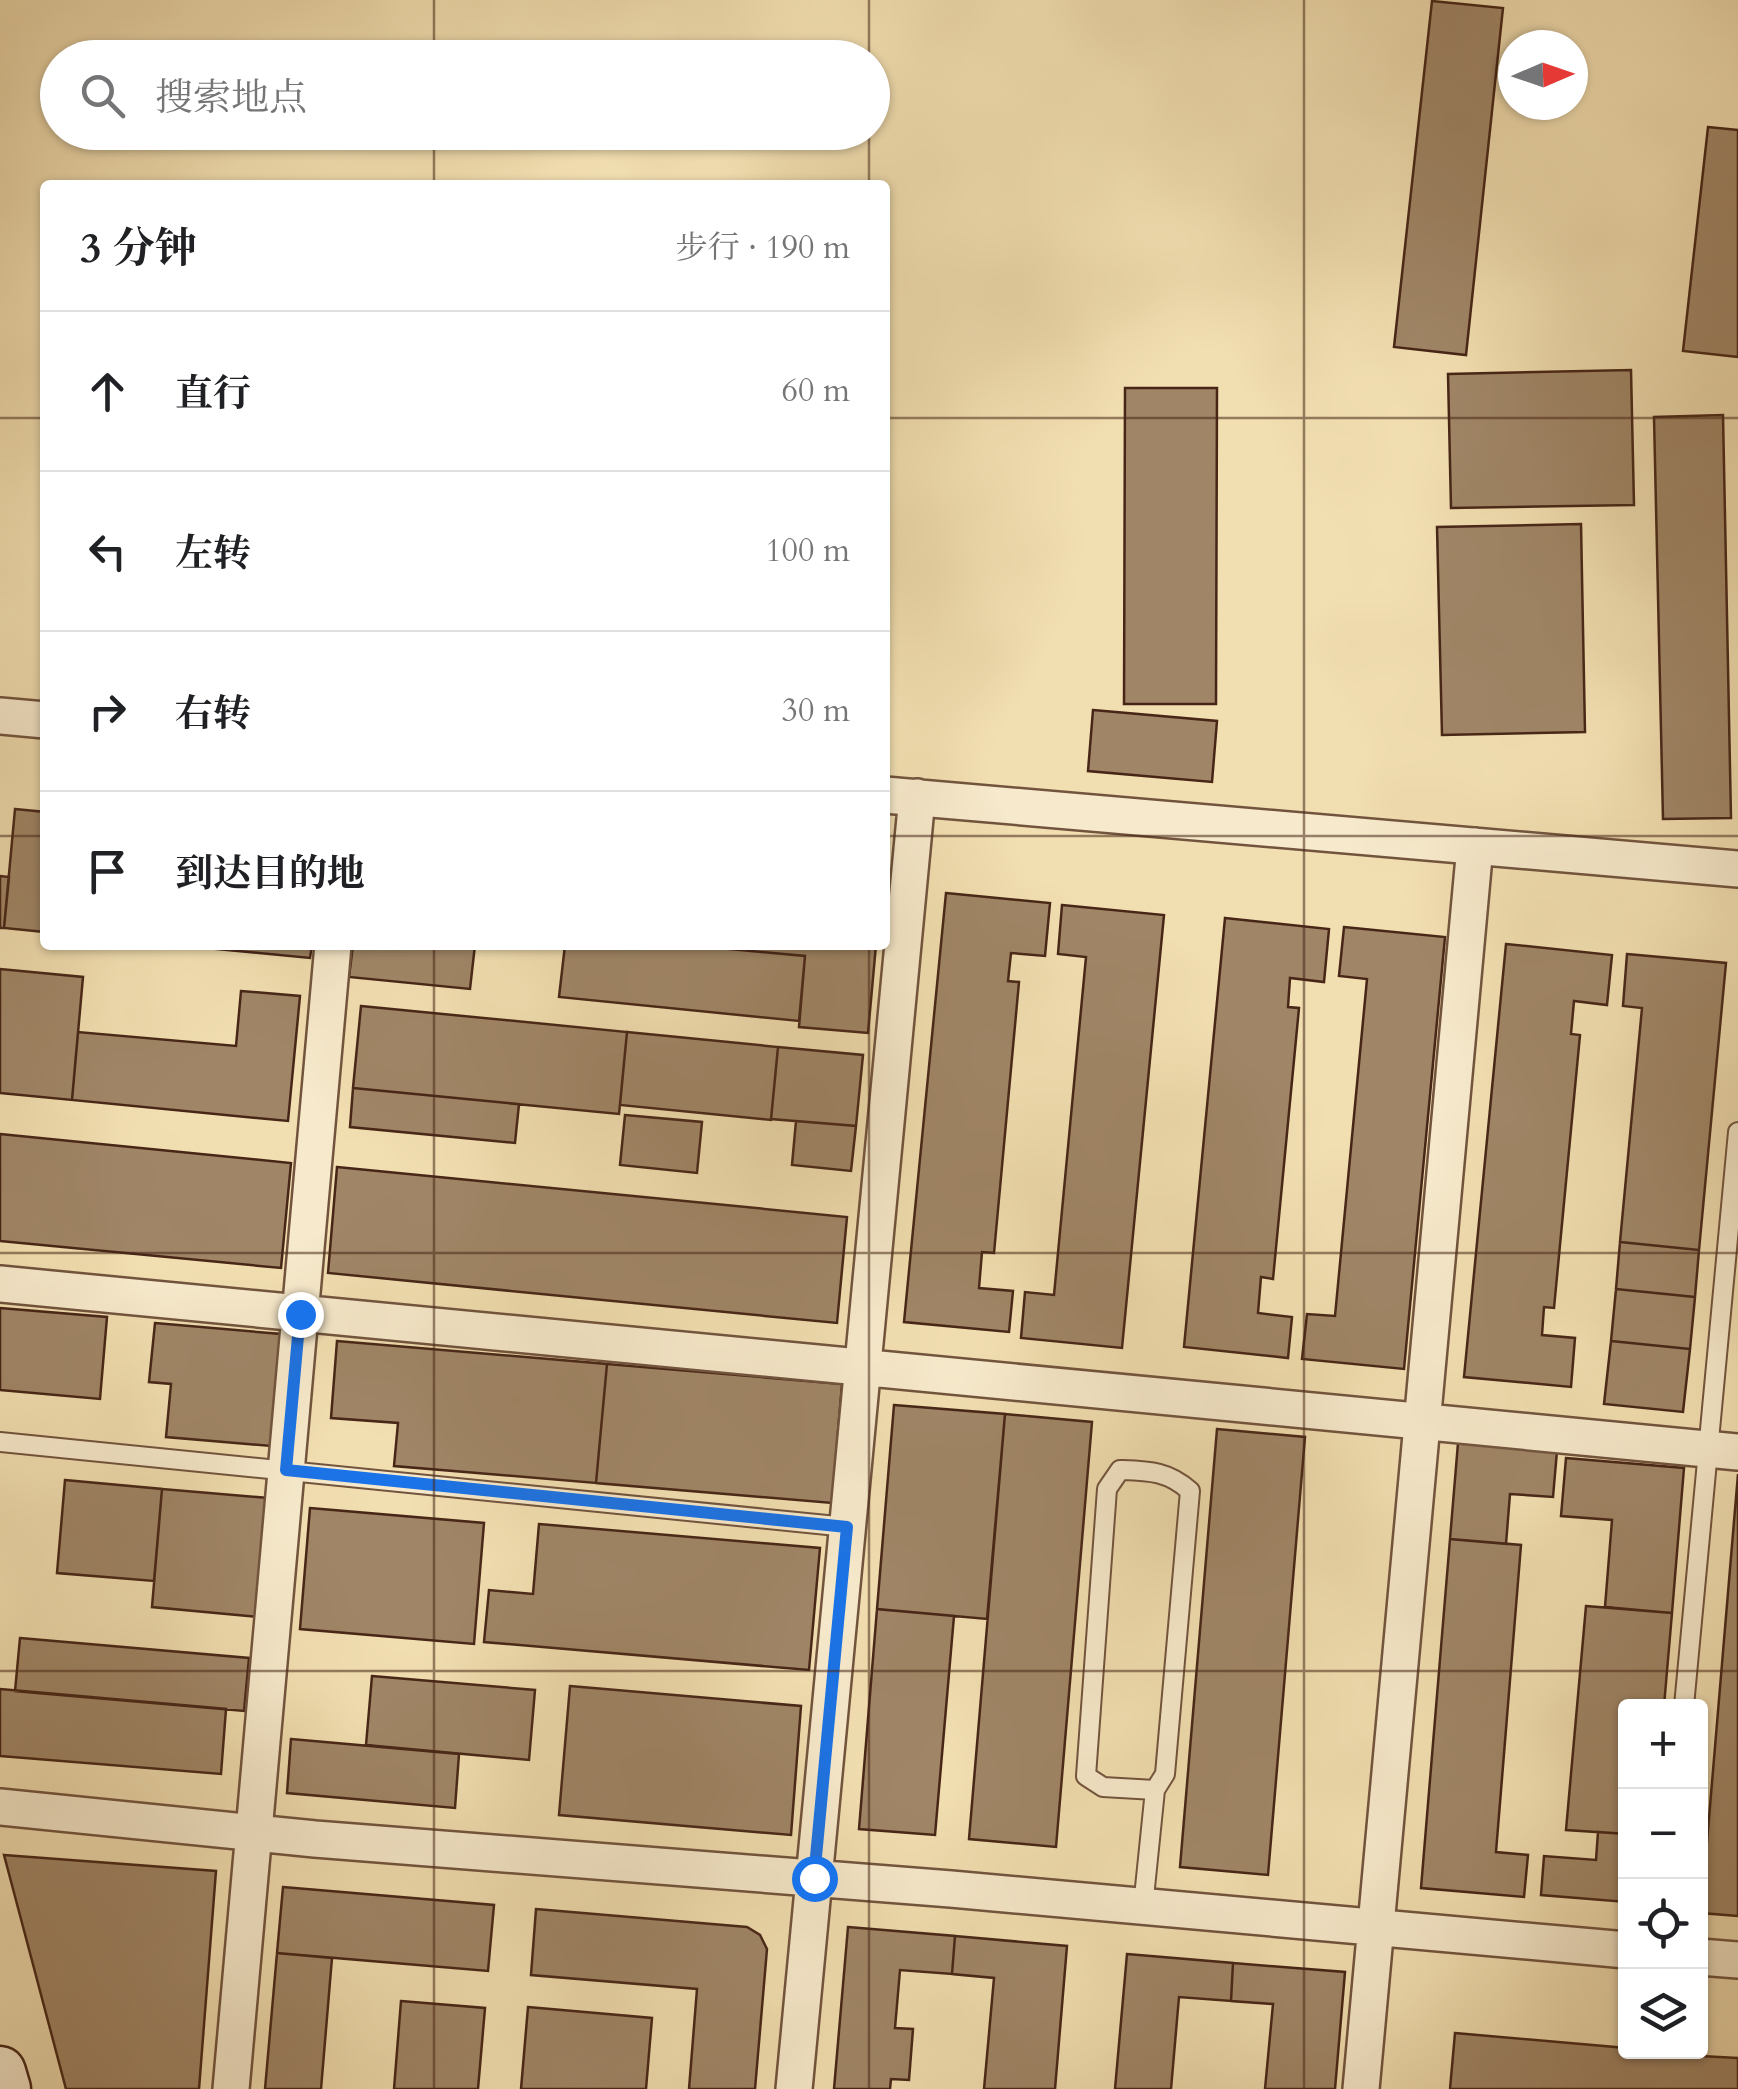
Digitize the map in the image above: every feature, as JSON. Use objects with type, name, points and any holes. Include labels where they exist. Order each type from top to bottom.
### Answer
[{"type":"street","points":[[0,716],[40,720]]},
{"type":"street","points":[[794,2089],[862,1368],[901,796],[1738,869]]},
{"type":"street","points":[[1361,2089],[1475,846]]},
{"type":"street","points":[[231,2089],[332,950]]},
{"type":"street","points":[[0,1284],[1723,1451]]},
{"type":"street","points":[[0,1807],[1618,1949]]},
{"type":"street","points":[[1708,1958],[1738,1960]]},
{"type":"street","points":[[0,2072],[6,2089]]},
{"type":"lane","points":[[1685,1699],[1723,1451],[1738,1132]]},
{"type":"lane","points":[[0,1442],[847,1527]]},
{"type":"lane","points":[[1143,1907],[1155,1790],[1165,1774],[1190,1491],[1174,1476],[1120,1470],[1107,1489],[1086,1776],[1103,1788],[1155,1790]]},
{"type":"building","points":[[1432,1],[1503,8],[1466,355],[1394,347]]},
{"type":"building","points":[[1708,127],[1738,130],[1738,357],[1683,351]]},
{"type":"building","points":[[1631,370],[1634,505],[1451,508],[1448,374]]},
{"type":"building","points":[[1125,388],[1217,388],[1216,704],[1124,704]]},
{"type":"building","points":[[1723,415],[1731,818],[1663,819],[1654,417]]},
{"type":"building","points":[[1581,524],[1585,732],[1442,735],[1437,527]]},
{"type":"building","points":[[1093,710],[1217,721],[1212,782],[1088,771]]},
{"type":"building","points":[[15,809],[40,812],[40,932],[4,928]]},
{"type":"building","points":[[0,876],[9,877],[4,928],[0,928]]},
{"type":"building","points":[[946,893],[1050,903],[1045,956],[1011,953],[1008,981],[1019,982],[994,1253],[982,1252],[979,1288],[1013,1291],[1009,1332],[904,1322]]},
{"type":"building","points":[[1062,905],[1164,915],[1122,1348],[1021,1338],[1025,1292],[1054,1295],[1086,957],[1058,954]]},
{"type":"building","points":[[1225,918],[1329,929],[1324,982],[1290,978],[1288,1007],[1299,1008],[1273,1279],[1261,1277],[1258,1313],[1292,1317],[1288,1358],[1184,1347]]},
{"type":"building","points":[[1344,927],[1445,937],[1404,1369],[1302,1359],[1307,1314],[1335,1316],[1367,979],[1339,976]]},
{"type":"building","points":[[1506,944],[1612,955],[1607,1005],[1574,1001],[1571,1034],[1580,1035],[1554,1308],[1544,1307],[1542,1335],[1575,1338],[1571,1387],[1464,1377]]},
{"type":"building","points":[[227,950],[311,950],[310,958]]},
{"type":"building","points":[[352,950],[474,950],[470,989],[349,977]]},
{"type":"building","points":[[564,950],[741,950],[805,956],[799,1021],[559,997]]},
{"type":"building","points":[[741,950],[876,950],[868,1033],[799,1027],[805,956]]},
{"type":"building","points":[[1627,954],[1726,963],[1699,1250],[1620,1242],[1642,1008],[1623,1006]]},
{"type":"building","points":[[0,969],[83,977],[72,1100],[0,1093]]},
{"type":"building","points":[[241,991],[300,996],[288,1121],[72,1100],[78,1032],[236,1046]]},
{"type":"building","points":[[361,1006],[627,1032],[619,1114],[353,1088]]},
{"type":"building","points":[[627,1032],[778,1047],[771,1120],[620,1105]]},
{"type":"building","points":[[778,1047],[863,1055],[856,1126],[771,1119]]},
{"type":"building","points":[[353,1088],[519,1104],[515,1143],[350,1127]]},
{"type":"building","points":[[625,1115],[702,1122],[697,1173],[620,1165]]},
{"type":"building","points":[[796,1121],[856,1126],[851,1171],[792,1165]]},
{"type":"building","points":[[0,1134],[291,1163],[281,1268],[0,1241]]},
{"type":"building","points":[[337,1167],[847,1217],[837,1323],[328,1273]]},
{"type":"building","points":[[1620,1242],[1699,1250],[1695,1297],[1616,1289]]},
{"type":"building","points":[[1616,1289],[1695,1297],[1690,1349],[1611,1341]]},
{"type":"building","points":[[0,1308],[107,1317],[100,1399],[0,1390]]},
{"type":"building","points":[[155,1323],[281,1334],[271,1446],[166,1437],[171,1384],[149,1382]]},
{"type":"building","points":[[337,1341],[607,1364],[596,1483],[394,1466],[398,1423],[331,1418]]},
{"type":"building","points":[[1611,1341],[1690,1349],[1683,1412],[1604,1404]]},
{"type":"building","points":[[607,1364],[842,1384],[832,1503],[596,1483]]},
{"type":"building","points":[[894,1405],[1005,1414],[987,1619],[877,1609]]},
{"type":"building","points":[[1005,1414],[1092,1422],[1056,1847],[969,1839]]},
{"type":"building","points":[[1217,1429],[1305,1437],[1268,1875],[1180,1867]]},
{"type":"building","points":[[1458,1443],[1557,1451],[1553,1497],[1510,1494],[1506,1544],[1450,1539]]},
{"type":"building","points":[[1566,1458],[1684,1468],[1672,1613],[1605,1607],[1612,1520],[1561,1516]]},
{"type":"building","points":[[1738,1474],[1738,1916],[1708,1914],[1708,1830]]},
{"type":"building","points":[[65,1480],[162,1489],[154,1581],[57,1573]]},
{"type":"building","points":[[162,1489],[268,1498],[258,1617],[152,1607]]},
{"type":"building","points":[[310,1508],[484,1523],[474,1644],[300,1629]]},
{"type":"building","points":[[539,1524],[820,1548],[809,1670],[484,1642],[489,1590],[533,1594]]},
{"type":"building","points":[[1450,1539],[1521,1545],[1496,1852],[1528,1855],[1524,1897],[1421,1888]]},
{"type":"building","points":[[1586,1606],[1672,1613],[1665,1699],[1618,1699],[1618,1833],[1566,1830]]},
{"type":"building","points":[[877,1609],[954,1616],[935,1835],[859,1829]]},
{"type":"building","points":[[20,1638],[249,1658],[244,1711],[15,1691]]},
{"type":"building","points":[[372,1676],[535,1690],[529,1760],[366,1745]]},
{"type":"building","points":[[570,1686],[801,1706],[791,1835],[559,1815]]},
{"type":"building","points":[[0,1689],[226,1709],[221,1774],[0,1756]]},
{"type":"building","points":[[291,1739],[459,1754],[455,1808],[287,1793]]},
{"type":"building","points":[[1598,1832],[1618,1833],[1618,1901],[1541,1895],[1544,1856],[1596,1860]]},
{"type":"building","points":[[4,1855],[216,1871],[199,2089],[66,2089]]},
{"type":"building","points":[[283,1887],[494,1905],[488,1971],[277,1953]]},
{"type":"building","points":[[536,1909],[747,1927],[760,1935],[767,1949],[755,2089],[689,2089],[697,1989],[531,1975]]},
{"type":"building","points":[[848,1927],[955,1936],[952,1974],[900,1970],[895,2028],[913,2029],[909,2080],[891,2079],[890,2089],[834,2089]]},
{"type":"building","points":[[955,1936],[1067,1946],[1055,2089],[984,2089],[994,1978],[952,1974]]},
{"type":"building","points":[[277,1953],[332,1958],[321,2089],[265,2089]]},
{"type":"building","points":[[1127,1954],[1233,1963],[1231,2001],[1179,1997],[1171,2089],[1115,2089]]},
{"type":"building","points":[[1233,1963],[1345,1972],[1335,2089],[1265,2089],[1273,2004],[1231,2001]]},
{"type":"building","points":[[401,2001],[485,2008],[478,2089],[394,2089]]},
{"type":"building","points":[[528,2007],[652,2018],[646,2089],[521,2089]]},
{"type":"building","points":[[1455,2033],[1618,2047],[1618,2059],[1738,2058],[1738,2089],[1450,2089]]},
{"type":"route","points":[[300,1314],[286,1470],[847,1527],[814,1878]]}]
